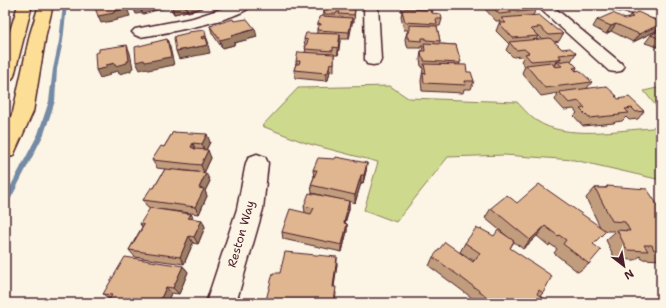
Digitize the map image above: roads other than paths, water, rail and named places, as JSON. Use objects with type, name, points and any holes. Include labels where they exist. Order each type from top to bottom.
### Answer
[{"type":"main road","points":[[5,76],[25,5]]},
{"type":"main road","points":[[5,150],[23,112],[38,34],[46,5]]},
{"type":"street","points":[[140,32],[188,25],[228,13],[245,5]]},
{"type":"street","points":[[371,5],[373,60]]},
{"type":"street","points":[[543,5],[615,67]]},
{"type":"street","points":[[612,5],[661,16]]},
{"type":"street","name":"Reston Way","points":[[221,303],[250,209],[257,163]]},
{"type":"waterway","points":[[5,204],[41,134],[52,101],[55,69],[61,41],[65,5]]}]
